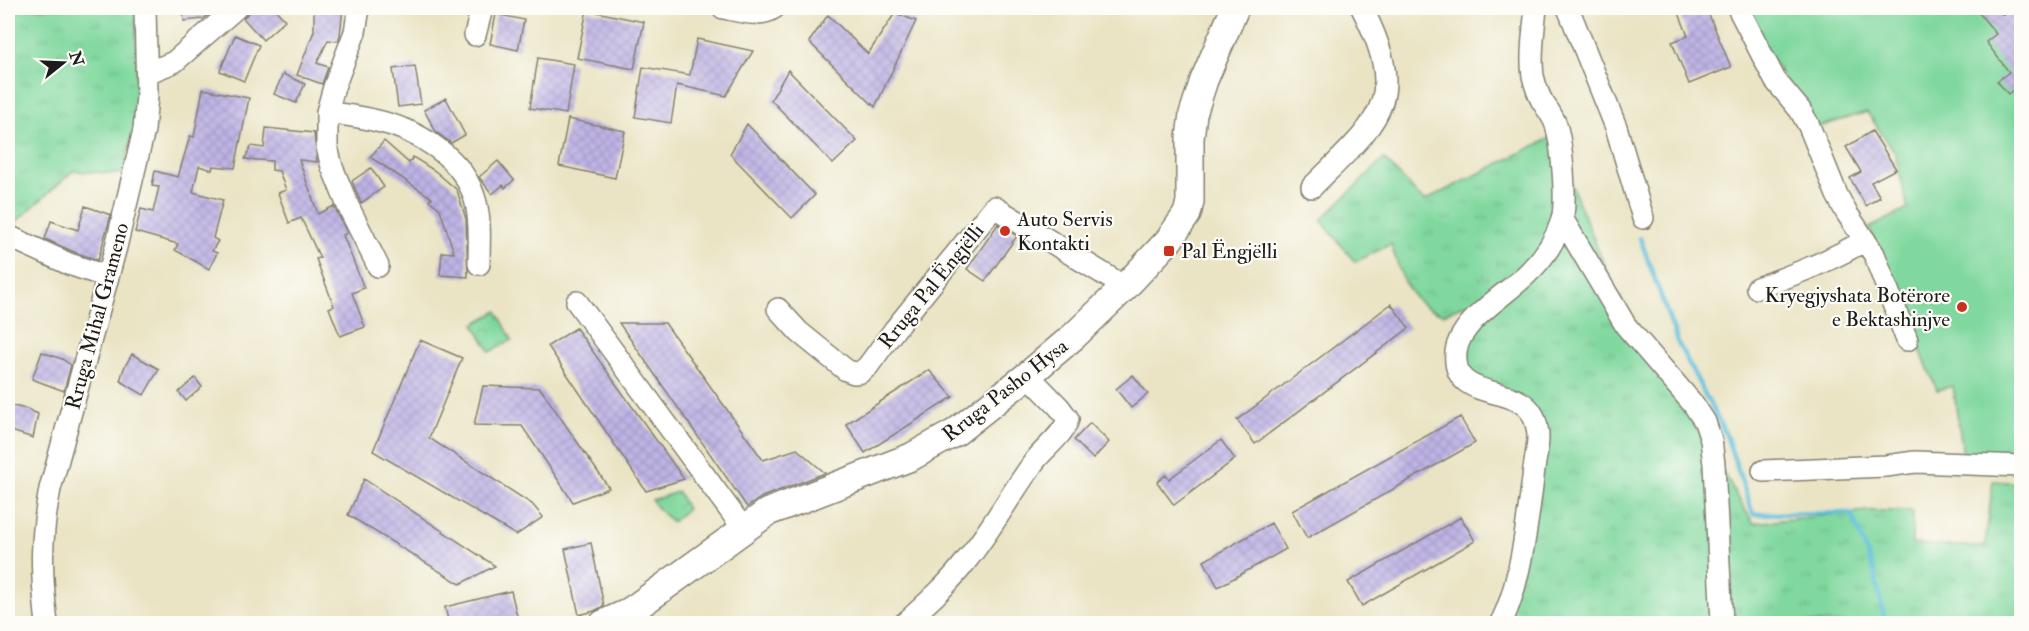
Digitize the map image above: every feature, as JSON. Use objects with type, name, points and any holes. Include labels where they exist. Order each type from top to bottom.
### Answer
[{"type":"main road","name":"Rruga Pasho Hysa","points":[[603,624],[639,605],[768,512],[927,449],[978,415],[1028,375],[1074,336],[1125,287],[1164,245],[1187,214],[1190,202],[1190,138],[1193,114],[1204,80],[1235,8]]},
{"type":"street","name":"Rruga Mihal Grameno","points":[[47,624],[41,550],[44,519],[50,489],[108,278],[144,130],[147,112],[145,8]]},
{"type":"street","points":[[147,73],[174,62],[236,8]]},
{"type":"street","points":[[359,8],[355,32],[327,112],[327,147],[332,167],[348,206],[378,266]]},
{"type":"street","points":[[476,34],[482,8]]},
{"type":"street","points":[[723,8],[759,13],[774,8]]},
{"type":"street","points":[[1312,187],[1364,135],[1376,118],[1383,100],[1386,78],[1382,54],[1374,31],[1362,8]]},
{"type":"street","points":[[1500,624],[1511,597],[1519,562],[1530,501],[1538,436],[1537,425],[1532,413],[1525,405],[1471,386],[1461,377],[1456,365],[1456,351],[1461,337],[1471,322],[1531,271],[1546,253],[1562,218],[1563,179],[1556,125],[1550,111],[1542,101],[1533,73],[1536,8]]},
{"type":"street","points":[[1568,8],[1616,127],[1643,218]]},
{"type":"street","points":[[1738,8],[1775,80],[1800,110],[1809,126],[1837,195],[1875,254],[1907,340]]},
{"type":"street","points":[[327,112],[372,119],[392,125],[413,133],[444,153],[458,167],[473,192],[479,221],[479,264]]},
{"type":"street","name":"Rruga Pal Ëngjëlli","points":[[778,309],[799,332],[846,370],[854,373],[861,372],[994,207],[1125,287]]},
{"type":"street","points":[[1562,218],[1626,326],[1694,405],[1705,422],[1711,440],[1714,464],[1722,624]]},
{"type":"street","points":[[8,236],[69,264],[108,278]]},
{"type":"street","points":[[1756,288],[1801,272],[1865,240]]},
{"type":"street","points":[[577,302],[743,528]]},
{"type":"street","points":[[904,624],[931,601],[965,564],[991,529],[1008,498],[1033,464],[1066,426],[1068,419],[1028,375]]},
{"type":"street","points":[[1763,471],[1887,466],[1915,462],[2022,466]]},
{"type":"green space","points":[[8,8],[136,8],[137,112],[123,174],[73,171],[8,229]]},
{"type":"green space","name":"Kryegjyshata Botërore e Bektashinjve","points":[[1746,8],[2021,8],[2021,460],[1964,461],[1953,386],[1937,390],[1869,228],[1908,209],[1895,153],[1867,112],[1815,128],[1764,47]]},
{"type":"green space","points":[[1552,137],[1613,286],[1753,523],[1868,511],[1913,511],[1912,544],[1985,547],[1993,481],[2021,483],[2021,623],[1500,623],[1537,425],[1456,365],[1482,304],[1463,305],[1444,314],[1428,308],[1413,295],[1408,287],[1391,244],[1355,262],[1321,220],[1384,159],[1424,201]]},
{"type":"green space","points":[[497,311],[512,340],[490,352],[474,324]]},
{"type":"green space","points":[[678,492],[687,509],[672,522],[652,500]]},
{"type":"building","points":[[183,8],[217,8],[203,19],[184,21]]},
{"type":"building","points":[[254,8],[274,8],[285,20],[263,40],[243,18]]},
{"type":"building","points":[[314,8],[343,8],[338,41],[328,40],[317,63],[328,67],[322,84],[297,75],[314,31]]},
{"type":"building","points":[[1677,8],[1706,8],[1731,67],[1689,84],[1672,42],[1688,36]]},
{"type":"building","points":[[1975,8],[1996,8],[2003,15],[2011,8],[2022,21],[2022,87],[2020,84],[2008,94],[1997,81],[2009,72],[1986,42],[1996,34]]},
{"type":"building","points":[[587,10],[644,22],[634,69],[577,58]]},
{"type":"building","points":[[895,13],[916,21],[875,107],[809,42],[828,15],[868,54]]},
{"type":"building","points":[[496,14],[524,20],[518,50],[490,44]]},
{"type":"building","points":[[235,35],[259,45],[244,81],[220,71]]},
{"type":"building","points":[[697,39],[753,51],[726,96],[677,85],[671,123],[635,117],[643,67],[690,75]]},
{"type":"building","points":[[538,58],[574,64],[566,114],[530,108]]},
{"type":"building","points":[[415,66],[421,104],[398,107],[393,69]]},
{"type":"building","points":[[788,70],[857,141],[833,164],[771,100]]},
{"type":"building","points":[[283,74],[305,84],[296,103],[274,94]]},
{"type":"building","points":[[203,89],[249,98],[235,168],[213,166],[212,170],[199,166],[193,192],[223,200],[213,238],[218,241],[212,251],[217,253],[209,269],[175,250],[178,244],[135,232],[141,209],[153,212],[159,187],[152,186],[155,171],[178,177],[190,136],[194,137]]},
{"type":"building","points":[[446,98],[465,135],[451,143],[436,132],[424,110]]},
{"type":"building","points":[[568,119],[625,131],[615,178],[559,166]]},
{"type":"building","points":[[747,124],[815,195],[792,218],[730,154]]},
{"type":"building","points":[[266,128],[314,133],[317,162],[299,160],[318,214],[334,206],[347,233],[343,235],[364,288],[352,293],[365,327],[340,336],[329,308],[334,306],[316,259],[320,258],[301,218],[289,223],[278,193],[286,190],[279,171],[272,170],[272,161],[245,159],[251,146],[264,148]]},
{"type":"building","points":[[1872,131],[1896,169],[1871,182],[1880,197],[1866,206],[1850,178],[1861,172],[1846,147]]},
{"type":"building","points":[[384,141],[409,163],[413,157],[435,171],[457,190],[466,219],[468,277],[440,275],[442,252],[454,253],[440,209],[429,200],[432,198],[370,157]]},
{"type":"building","points":[[498,161],[514,180],[505,188],[503,185],[492,194],[479,177]]},
{"type":"building","points":[[371,168],[384,187],[361,203],[352,181]]},
{"type":"building","points":[[85,206],[111,215],[98,260],[45,239],[51,221],[78,230]]},
{"type":"building","points":[[998,224],[1017,236],[985,281],[967,269]]},
{"type":"building","points":[[1391,304],[1409,328],[1255,444],[1237,420]]},
{"type":"building","points":[[619,323],[665,323],[763,460],[797,449],[825,473],[762,497],[747,507]]},
{"type":"building","points":[[576,328],[684,479],[646,491],[548,346]]},
{"type":"building","points":[[420,340],[462,358],[429,438],[532,504],[543,517],[516,535],[373,451]]},
{"type":"building","points":[[42,352],[71,365],[64,391],[32,379]]},
{"type":"building","points":[[132,354],[159,369],[144,395],[120,381]]},
{"type":"building","points":[[929,370],[953,397],[865,453],[846,424]]},
{"type":"building","points":[[1133,375],[1148,394],[1131,408],[1116,389]]},
{"type":"building","points":[[195,378],[202,387],[186,401],[179,392]]},
{"type":"building","points":[[483,386],[540,388],[609,488],[573,502],[522,426],[474,425]]},
{"type":"building","points":[[12,406],[38,414],[33,438],[8,430]]},
{"type":"building","points":[[1460,417],[1475,443],[1307,538],[1292,511]]},
{"type":"building","points":[[1090,423],[1109,442],[1093,459],[1074,440]]},
{"type":"building","points":[[1221,440],[1235,459],[1174,505],[1157,482],[1166,475],[1169,479]]},
{"type":"building","points":[[364,479],[495,566],[460,584],[348,515]]},
{"type":"building","points":[[1461,517],[1475,541],[1362,606],[1348,582]]},
{"type":"building","points":[[1271,523],[1286,549],[1218,587],[1204,561]]},
{"type":"building","points":[[591,543],[604,606],[579,615],[565,549]]},
{"type":"building","points":[[511,591],[519,624],[482,624],[481,620],[467,624],[449,624],[445,607]]},
{"type":"waterway","points":[[1640,238],[1678,343],[1726,435],[1753,514],[1851,513],[1874,571],[1886,624]]},
{"type":"place","name":"Auto Servis Kontakti","points":[[1005,231]]},
{"type":"place","name":"Pal Ëngjëlli","points":[[1169,251]]},
{"type":"place","name":"Kryegjyshata Botërore e Bektashinjve","points":[[1962,307]]}]
